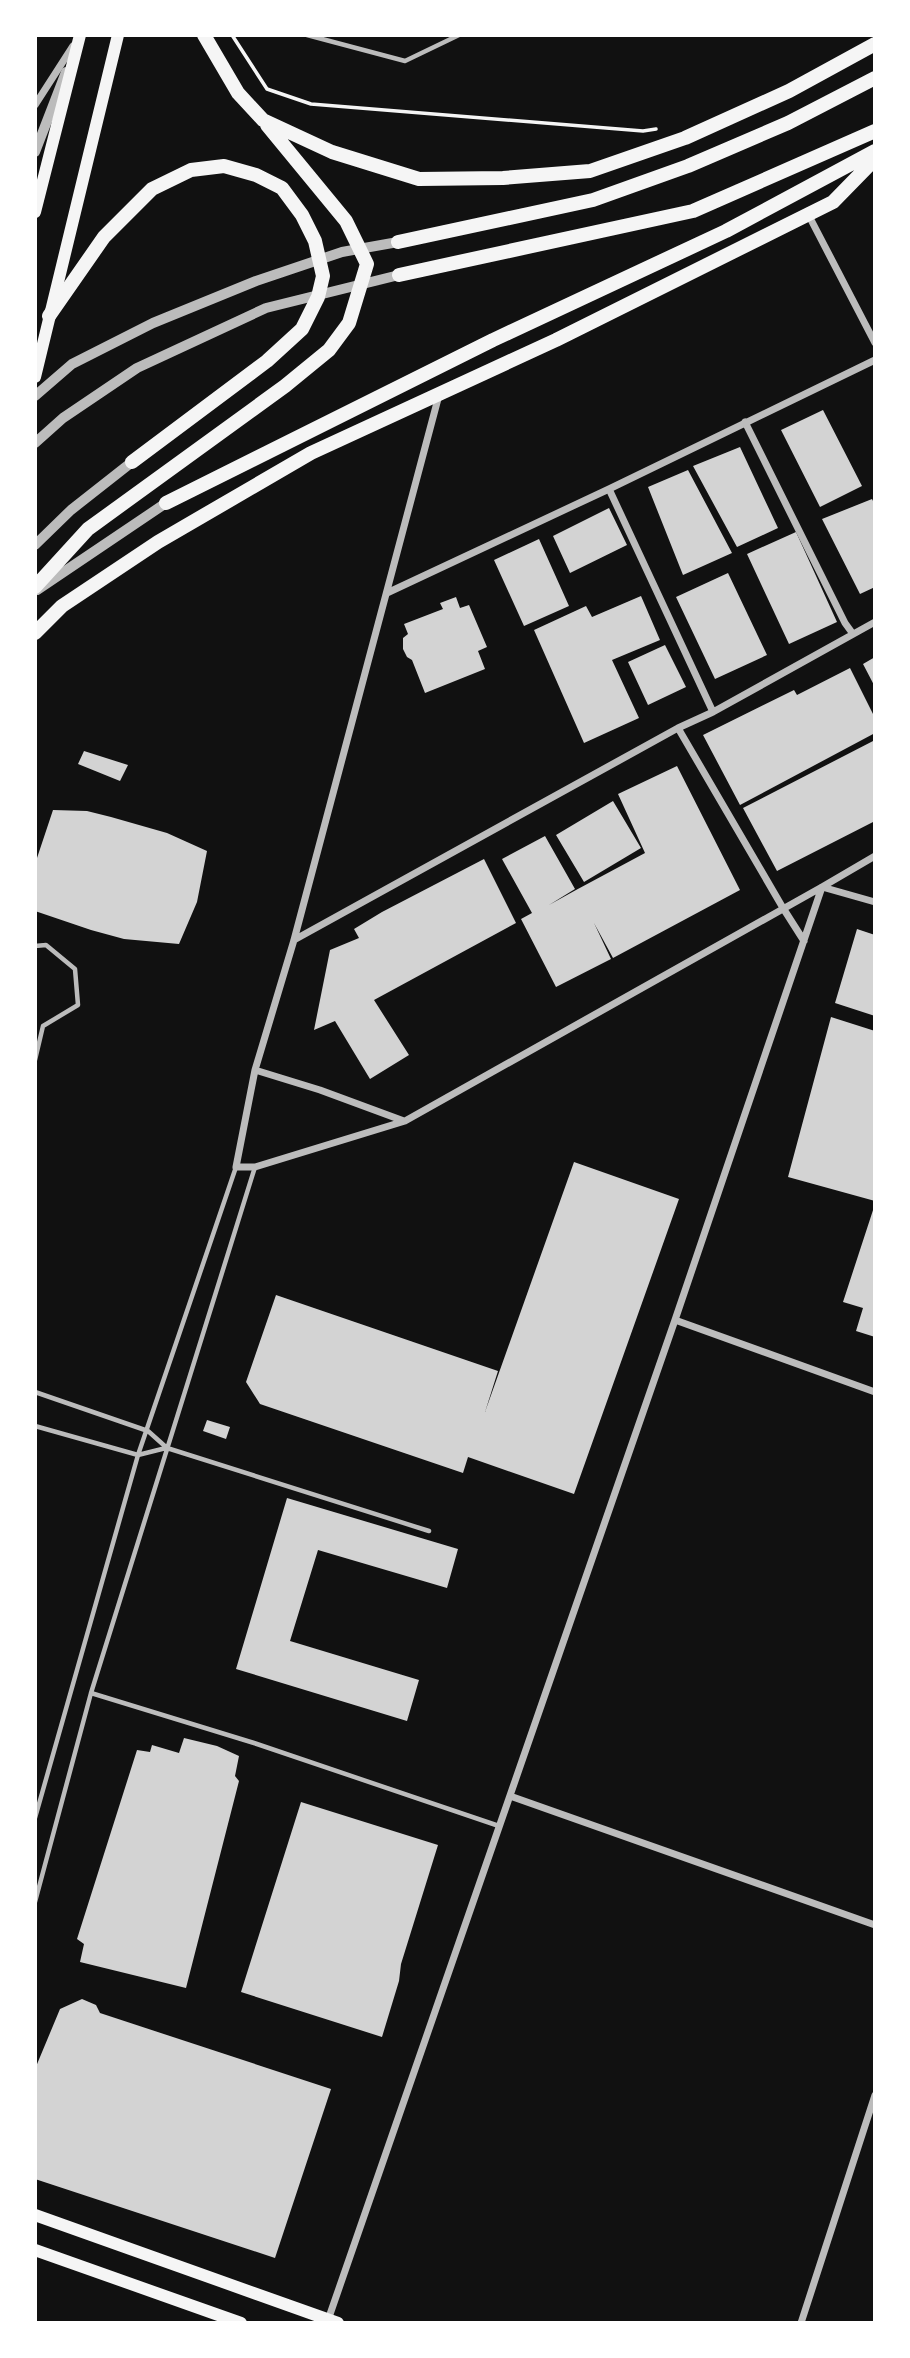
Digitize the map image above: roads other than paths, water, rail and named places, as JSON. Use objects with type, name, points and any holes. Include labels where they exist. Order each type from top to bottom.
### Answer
[{"type":"main road","points":[[35,377],[118,35]]},
{"type":"main road","points":[[35,589],[88,529],[285,386],[329,350],[349,323],[367,264],[346,221],[238,93],[204,35]]},
{"type":"main road","points":[[35,212],[80,36]]},
{"type":"main road","points":[[263,120],[332,152],[419,179],[503,178],[590,171],[685,138],[789,91],[875,44]]},
{"type":"main road","points":[[398,242],[593,200],[701,160],[788,123],[875,78]]},
{"type":"main road","points":[[399,275],[693,211],[875,131]]},
{"type":"main road","points":[[166,503],[493,340],[726,231],[875,151]]},
{"type":"main road","points":[[35,634],[62,606],[158,542],[312,453],[556,340],[832,202],[875,159]]},
{"type":"main road","points":[[49,316],[104,237],[152,189],[191,170],[224,166],[256,175],[282,188],[302,215],[315,242],[323,276],[318,297],[302,329],[267,361],[132,462]]},
{"type":"main road","points":[[35,2215],[333,2321]]},
{"type":"main road","points":[[35,2250],[241,2323]]},
{"type":"street","points":[[35,105],[80,36]]},
{"type":"street","points":[[35,152],[80,36]]},
{"type":"street","points":[[808,214],[875,344]]},
{"type":"street","points":[[35,396],[72,364],[153,323],[256,281],[342,252],[398,242]]},
{"type":"street","points":[[35,443],[63,418],[137,368],[266,308],[399,275]]},
{"type":"street","points":[[387,593],[875,360]]},
{"type":"street","points":[[439,395],[294,940],[255,1070],[236,1167],[255,1167],[405,1121],[875,856]]},
{"type":"street","points":[[745,422],[845,623],[853,634]]},
{"type":"street","points":[[35,545],[71,510],[132,462]]},
{"type":"street","points":[[609,489],[713,712]]},
{"type":"street","points":[[35,589],[166,503]]},
{"type":"street","points":[[294,940],[875,622]]},
{"type":"street","points":[[678,728],[804,941]]},
{"type":"street","points":[[822,887],[875,902]]},
{"type":"street","points":[[333,2321],[499,1826],[676,1320],[822,887]]},
{"type":"street","points":[[255,1070],[405,1121]]},
{"type":"street","points":[[676,1320],[875,1392]]},
{"type":"street","points":[[510,1796],[875,1925]]},
{"type":"street","points":[[801,2323],[875,2095]]},
{"type":"lane","points":[[307,35],[405,61],[458,35]]},
{"type":"lane","points":[[35,946],[46,945],[75,969],[78,1005],[43,1026],[35,1060]]},
{"type":"lane","points":[[35,1818],[138,1455],[236,1167]]},
{"type":"lane","points":[[35,1902],[91,1693],[255,1167]]},
{"type":"lane","points":[[35,1392],[148,1431],[167,1448],[429,1531]]},
{"type":"lane","points":[[35,1426],[138,1455],[167,1448]]},
{"type":"lane","points":[[91,1693],[254,1743],[499,1826]]}]
